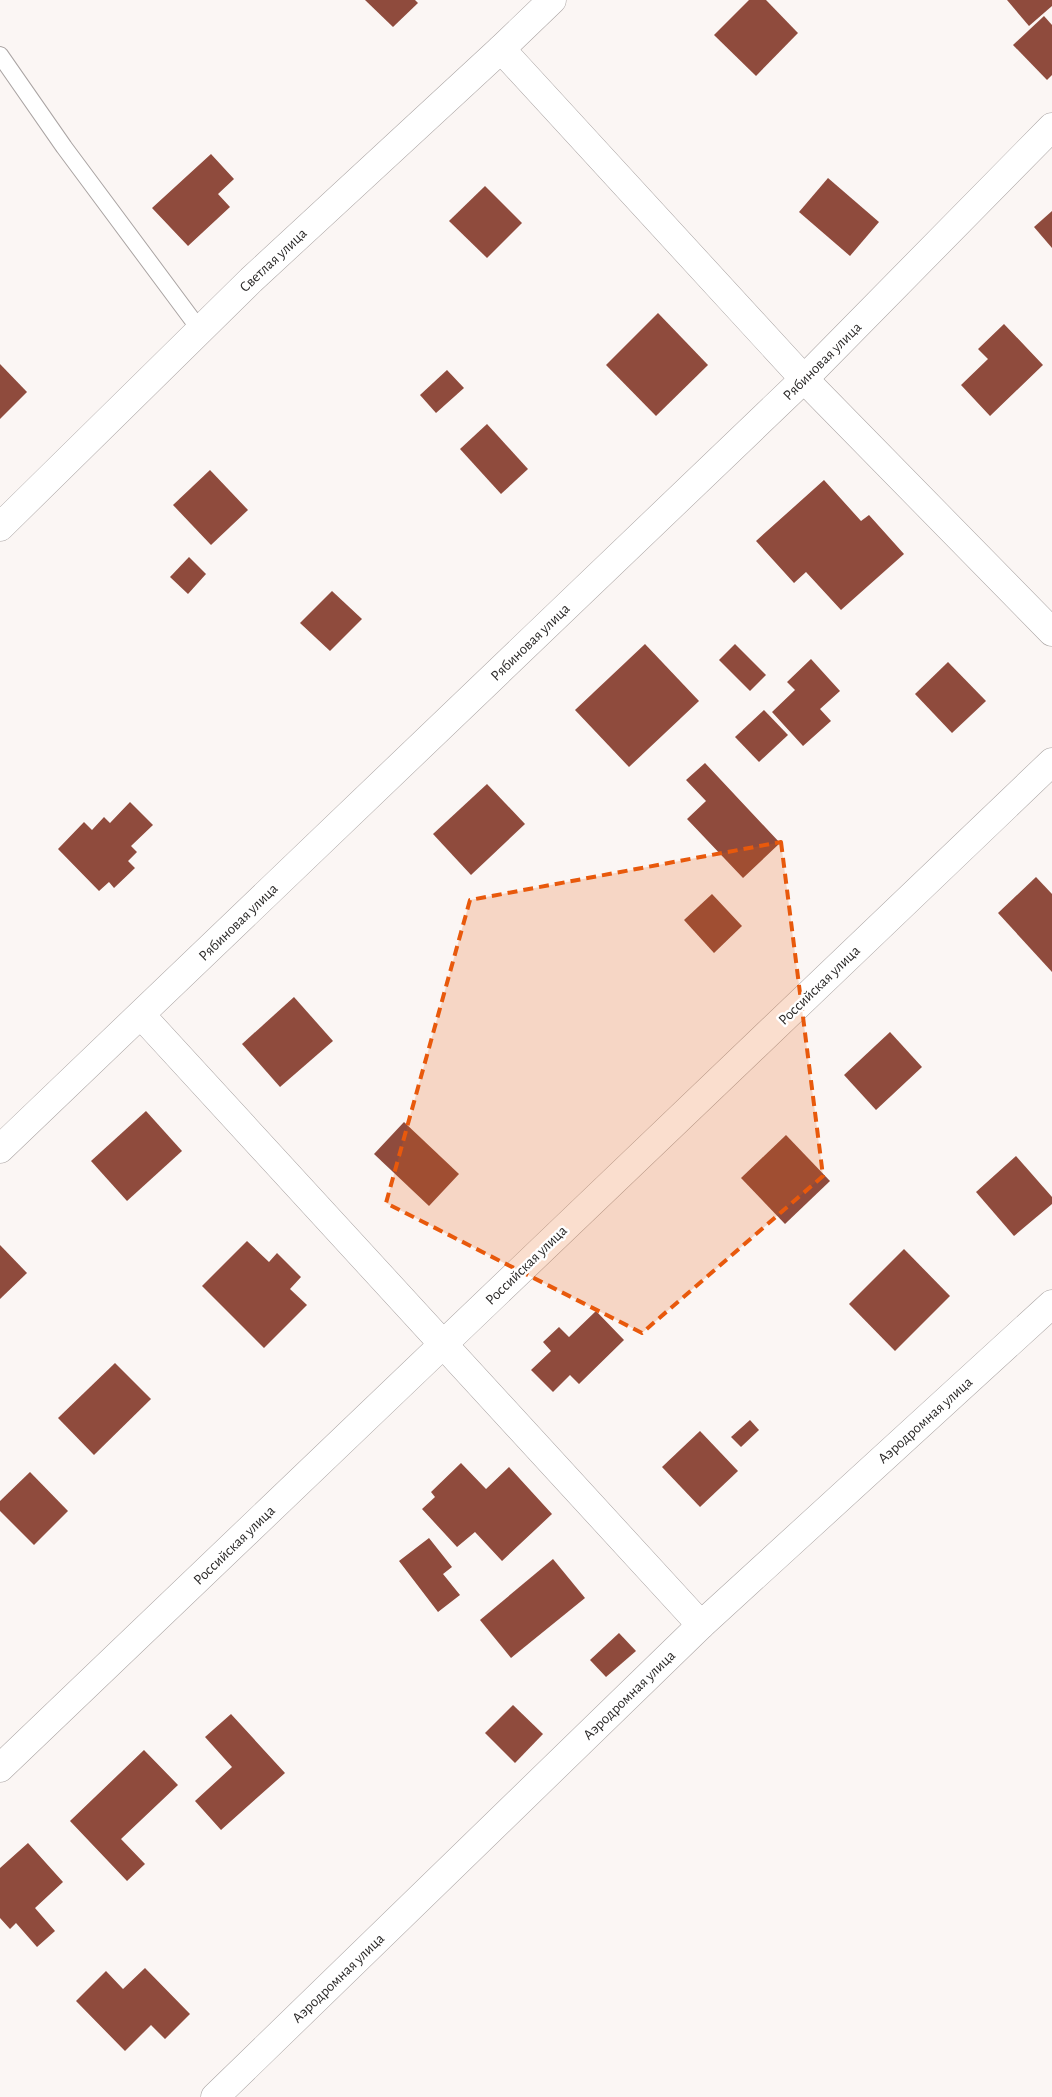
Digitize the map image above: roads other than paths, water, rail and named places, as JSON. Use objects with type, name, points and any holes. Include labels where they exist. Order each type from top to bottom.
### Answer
[{"type":"street","name":"Светлая улица","points":[[0,527],[251,280],[552,0]]},
{"type":"street","points":[[501,49],[804,380],[1052,632]]},
{"type":"street","name":"Рябиновая улица","points":[[0,1149],[804,380],[1052,127]]},
{"type":"street","name":"Российская улица","points":[[0,1768],[1052,762]]},
{"type":"street","points":[[141,1015],[701,1625]]},
{"type":"street","name":"Аэродромная улица","points":[[215,2097],[701,1625],[1052,1304]]},
{"type":"lane","points":[[0,55],[64,147],[200,330]]}]
